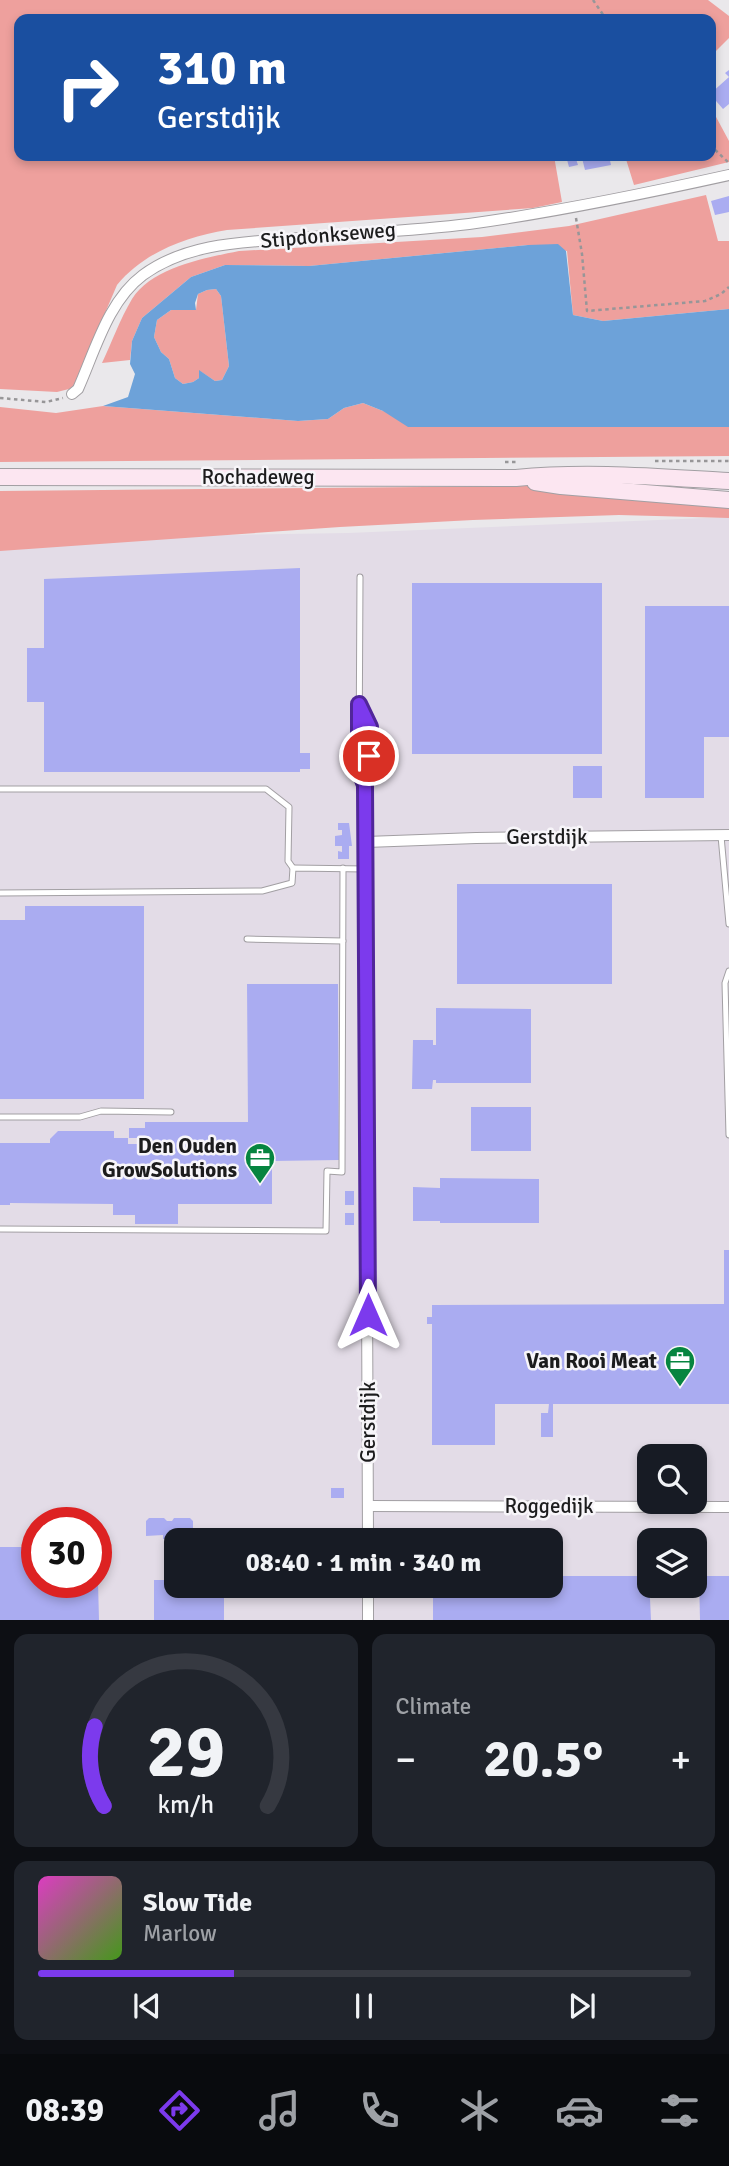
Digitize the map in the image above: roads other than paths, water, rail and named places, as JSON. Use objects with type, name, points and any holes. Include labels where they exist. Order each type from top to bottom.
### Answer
[{"type":"main road","name":"Rochadeweg","points":[[0,477],[516,478],[600,474],[729,481]]},
{"type":"main road","name":"Rochadeweg","points":[[516,478],[561,486],[729,500]]},
{"type":"street","name":"Stipdonkseweg","points":[[72,394],[78,389],[114,309],[127,290],[144,275],[174,258],[221,244],[466,224],[574,208],[729,175]]},
{"type":"street","name":"Gerstdijk","points":[[367,782],[368,1528]]},
{"type":"street","name":"Gerstdijk","points":[[366,842],[476,838],[725,836]]},
{"type":"street","name":"Roggedijk","points":[[368,1506],[729,1507]]},
{"type":"street","points":[[368,1598],[368,1620]]},
{"type":"lane","name":"Gerstdijk","points":[[360,577],[359,769],[367,782]]},
{"type":"lane","name":"Gerstdijk","points":[[359,704],[370,727],[367,782]]},
{"type":"lane","points":[[0,789],[266,789],[289,807],[288,862],[293,868],[292,883],[262,891],[0,893]]},
{"type":"lane","points":[[725,836],[729,924]]},
{"type":"lane","points":[[293,868],[366,869]]},
{"type":"lane","points":[[0,1229],[326,1231],[327,1171],[342,1172],[343,869]]},
{"type":"lane","points":[[247,939],[343,941]]},
{"type":"lane","points":[[729,971],[725,983],[729,1135]]},
{"type":"lane","points":[[0,1116],[80,1117],[101,1111],[171,1112]]},
{"type":"water","points":[[558,244],[566,251],[573,315],[603,321],[729,309],[729,427],[408,427],[383,411],[363,403],[344,408],[328,419],[298,421],[103,406],[128,397],[135,374],[130,364],[132,341],[142,318],[191,277],[225,265],[309,266]],"holes":[[[216,289],[221,296],[229,366],[222,380],[215,381],[199,370],[199,378],[183,384],[175,378],[169,359],[161,352],[154,337],[157,320],[171,310],[196,310],[198,294],[207,290]]]},
{"type":"place","name":"Den Ouden GrowSolutions","points":[[260,1185]]},
{"type":"place","name":"Van Rooi Meat","points":[[680,1388]]}]
